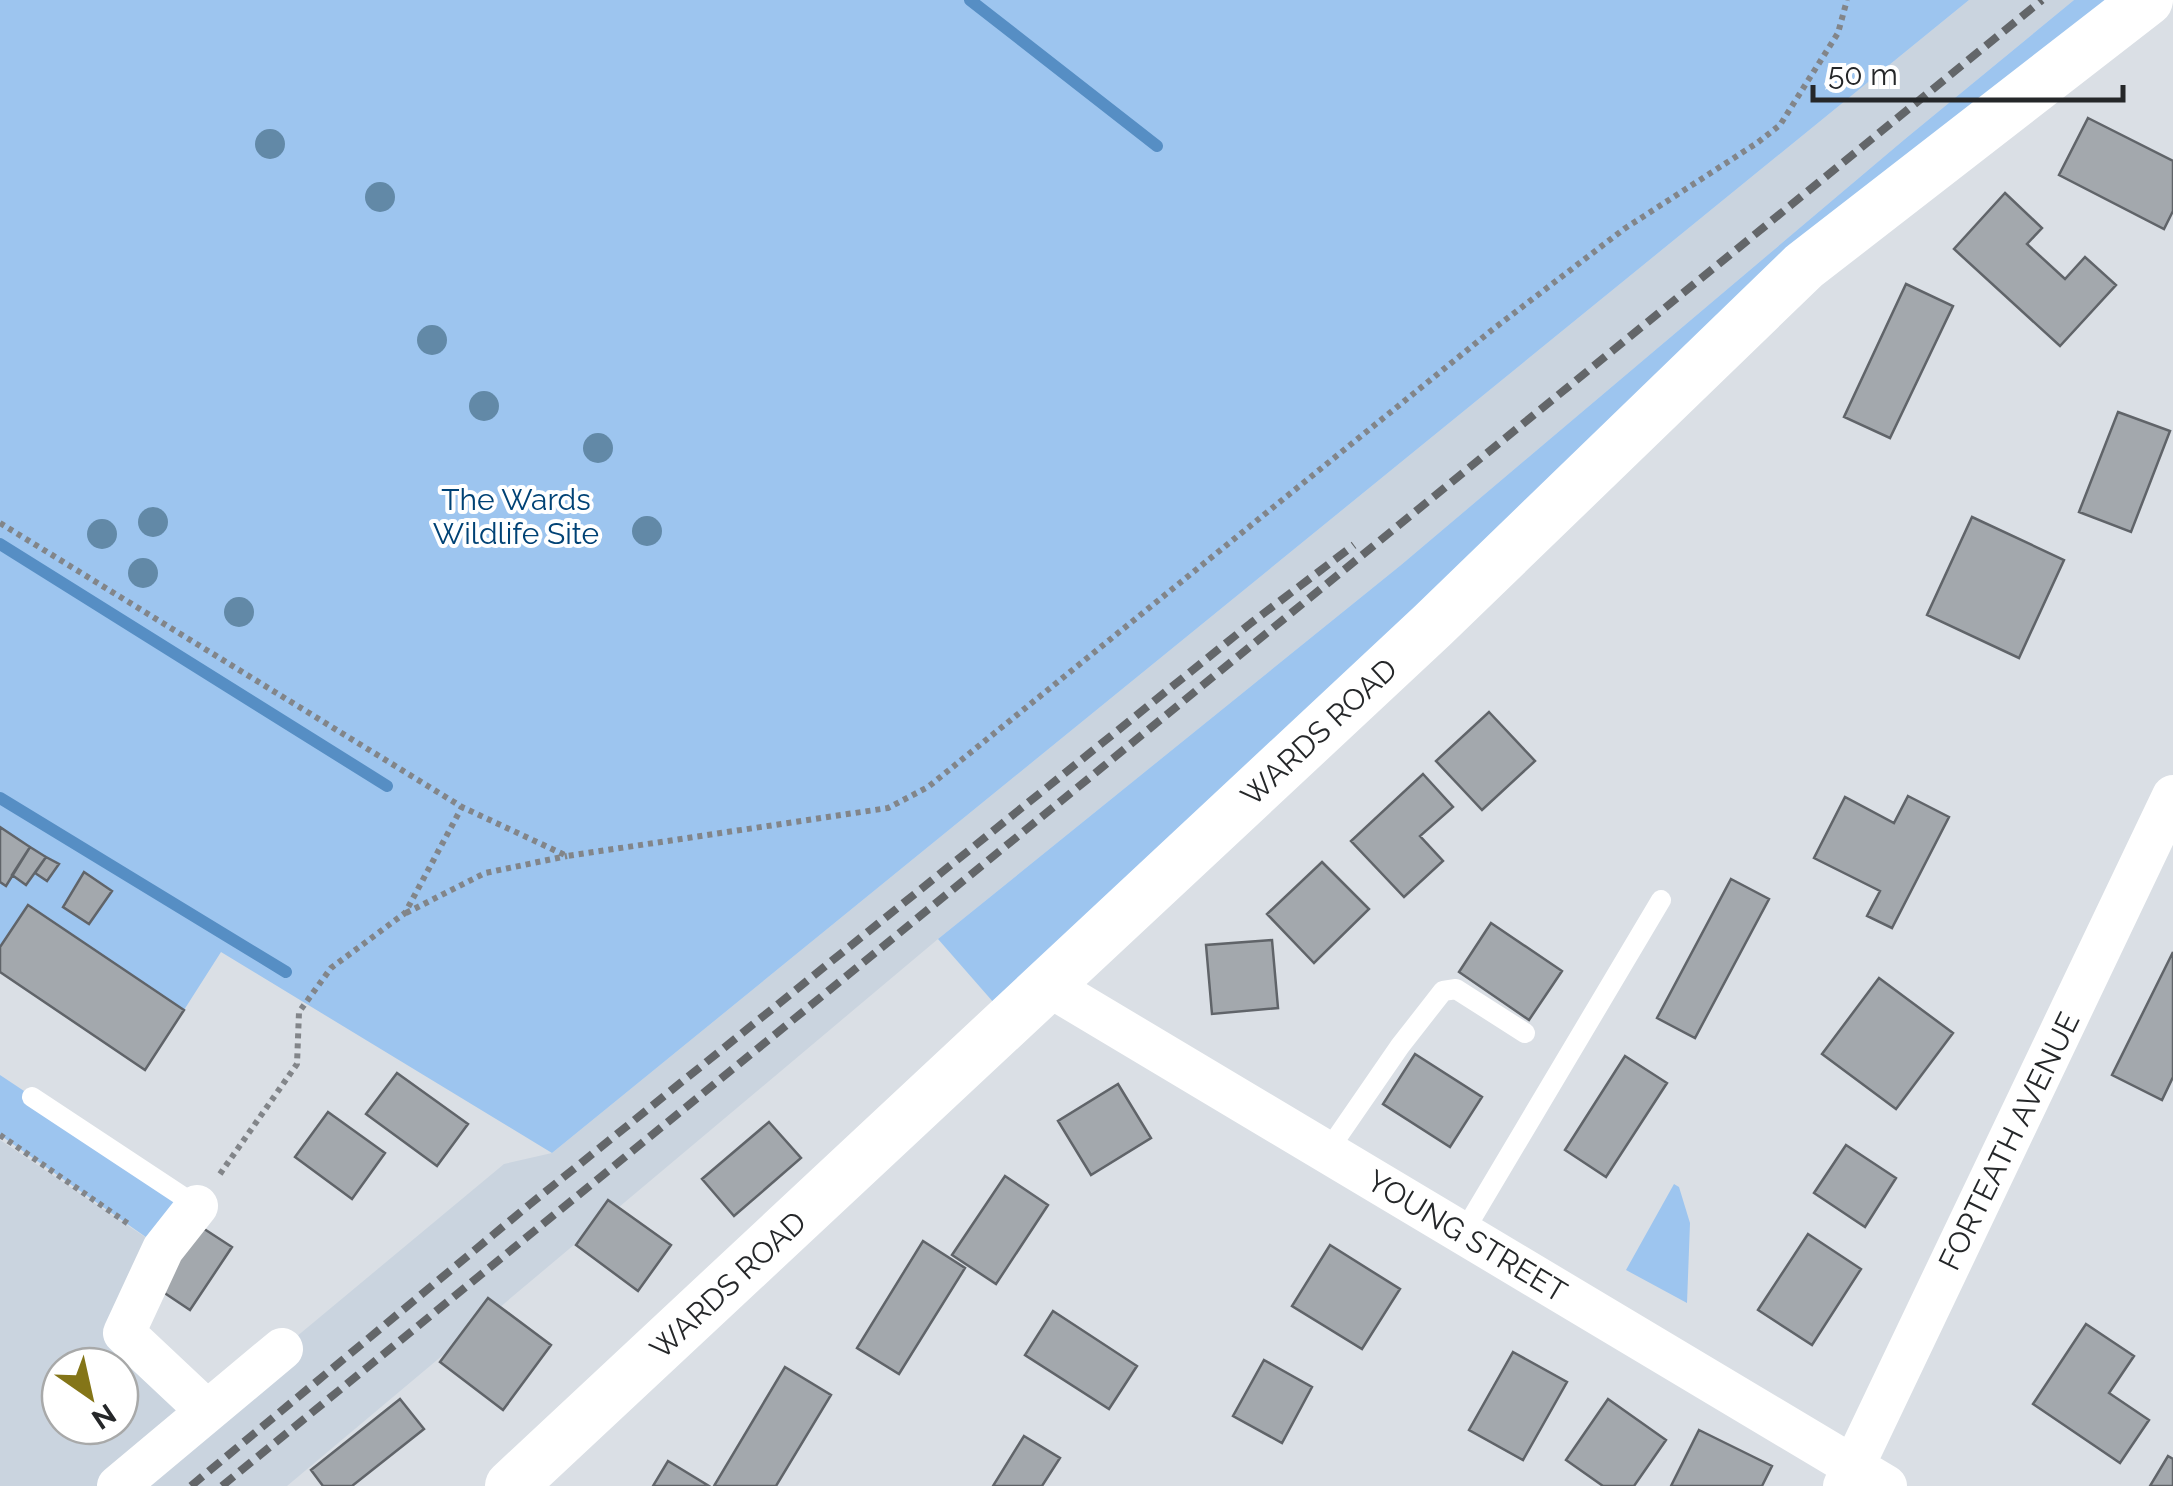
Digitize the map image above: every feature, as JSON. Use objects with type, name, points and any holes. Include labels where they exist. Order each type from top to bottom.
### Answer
[{"type":"street","name":"WARDS ROAD","points":[[511,1486],[1433,625],[1804,266],[2146,0]]},
{"type":"street","name":"FORTEATH AVENUE","points":[[1861,1480],[2173,796]]},
{"type":"street","name":"YOUNG STREET","points":[[1048,986],[1463,1234],[1861,1480]]},
{"type":"street","points":[[197,1206],[163,1248],[124,1333],[207,1411]]},
{"type":"street","points":[[118,1486],[282,1349]]},
{"type":"lane","points":[[1463,1234],[1662,900]]},
{"type":"lane","points":[[1327,1152],[1443,991],[1456,989],[1524,1033]]},
{"type":"lane","points":[[32,1097],[197,1206]]},
{"type":"lane","points":[[207,1411],[282,1349]]},
{"type":"path","points":[[197,1206],[297,1064],[298,1012],[331,968],[405,913],[485,873],[567,856],[888,808],[928,787],[1492,330],[1624,229],[1780,124],[1838,33],[1847,0]]},
{"type":"path","points":[[0,524],[462,808],[567,856]]},
{"type":"path","points":[[405,913],[462,808]]},
{"type":"path","points":[[0,1134],[163,1248]]},
{"type":"shaded area","points":[[1969,0],[2074,0],[1401,565],[938,939],[287,1486],[0,1486],[0,1140],[163,1249],[124,1333],[138,1346],[40,1346],[40,1446],[140,1446],[140,1348],[207,1411],[504,1164],[552,1153]]},
{"type":"green space","name":"The Wards Wildlife Site","points":[[0,0],[1969,0],[552,1153],[221,952],[184,1010],[28,906],[0,947]]},
{"type":"green space","points":[[2074,0],[2106,0],[1417,609],[994,1003],[938,939],[1401,565]]},
{"type":"green space","points":[[0,1075],[197,1206],[163,1249],[0,1135]]},
{"type":"green space","points":[[1674,1184],[1679,1187],[1690,1223],[1687,1303],[1626,1270]]},
{"type":"building","points":[[2088,118],[2173,161],[2173,211],[2164,229],[2059,175]]},
{"type":"building","points":[[2005,193],[2042,228],[2027,244],[2065,279],[2085,257],[2116,285],[2060,346],[1954,249]]},
{"type":"building","points":[[1906,284],[1953,306],[1890,438],[1844,417]]},
{"type":"building","points":[[2118,412],[2170,431],[2131,532],[2079,512]]},
{"type":"building","points":[[1972,517],[2064,560],[2019,658],[1927,615]]},
{"type":"building","points":[[1489,712],[1535,761],[1482,810],[1436,761]]},
{"type":"building","points":[[1423,774],[1453,807],[1420,836],[1443,861],[1404,897],[1351,841]]},
{"type":"building","points":[[1908,796],[1949,817],[1892,928],[1867,916],[1880,891],[1814,858],[1845,797],[1894,823]]},
{"type":"building","points":[[0,827],[30,847],[6,886],[0,882]]},
{"type":"building","points":[[30,847],[46,857],[26,885],[12,875]]},
{"type":"building","points":[[46,857],[59,864],[47,881],[35,873]]},
{"type":"building","points":[[1322,862],[1369,909],[1314,963],[1267,914]]},
{"type":"building","points":[[84,872],[112,891],[89,924],[63,907]]},
{"type":"building","points":[[1731,879],[1769,899],[1695,1038],[1657,1018]]},
{"type":"building","points":[[28,905],[184,1010],[145,1070],[0,972],[0,947]]},
{"type":"building","points":[[1491,923],[1562,971],[1529,1020],[1459,972]]},
{"type":"building","points":[[1272,940],[1278,1008],[1212,1014],[1206,945]]},
{"type":"building","points":[[2173,952],[2173,1077],[2162,1100],[2112,1075]]},
{"type":"building","points":[[1879,978],[1953,1033],[1896,1109],[1822,1054]]},
{"type":"building","points":[[1415,1054],[1482,1097],[1450,1147],[1383,1104]]},
{"type":"building","points":[[1625,1056],[1667,1083],[1606,1177],[1565,1150]]},
{"type":"building","points":[[397,1073],[468,1124],[437,1166],[366,1114]]},
{"type":"building","points":[[1118,1084],[1151,1138],[1091,1175],[1058,1121]]},
{"type":"building","points":[[328,1112],[385,1153],[352,1199],[295,1157]]},
{"type":"building","points":[[769,1122],[801,1158],[734,1216],[702,1179]]},
{"type":"building","points":[[1846,1145],[1896,1178],[1865,1227],[1814,1193]]},
{"type":"building","points":[[1005,1176],[1048,1205],[996,1284],[952,1255]]},
{"type":"building","points":[[608,1200],[671,1245],[638,1291],[576,1245]]},
{"type":"building","points":[[195,1223],[232,1247],[190,1310],[154,1286]]},
{"type":"building","points":[[1808,1234],[1861,1269],[1812,1345],[1758,1310]]},
{"type":"building","points":[[923,1241],[965,1268],[899,1374],[857,1348]]},
{"type":"building","points":[[1330,1245],[1400,1289],[1362,1349],[1292,1306]]},
{"type":"building","points":[[488,1298],[551,1345],[503,1410],[440,1362]]},
{"type":"building","points":[[1053,1311],[1137,1366],[1109,1409],[1025,1355]]},
{"type":"building","points":[[2086,1324],[2134,1356],[2109,1393],[2149,1420],[2120,1463],[2033,1404]]},
{"type":"building","points":[[1513,1352],[1567,1382],[1523,1460],[1469,1430]]},
{"type":"building","points":[[1264,1360],[1312,1387],[1282,1443],[1233,1416]]},
{"type":"building","points":[[785,1367],[831,1395],[776,1486],[714,1486]]},
{"type":"building","points":[[400,1399],[424,1429],[352,1486],[323,1486],[311,1470]]},
{"type":"building","points":[[1608,1399],[1666,1440],[1634,1486],[1603,1486],[1566,1460]]},
{"type":"building","points":[[1699,1430],[1772,1466],[1762,1486],[1671,1486]]},
{"type":"building","points":[[1024,1436],[1060,1458],[1042,1486],[993,1486]]},
{"type":"building","points":[[2168,1456],[2173,1459],[2173,1486],[2150,1486]]},
{"type":"building","points":[[668,1461],[709,1486],[653,1486]]},
{"type":"waterway","points":[[970,0],[1157,146]]},
{"type":"waterway","points":[[0,544],[387,786]]},
{"type":"waterway","points":[[0,798],[286,972]]},
{"type":"railway","points":[[222,1486],[2042,0]]},
{"type":"railway","points":[[191,1486],[529,1205],[1251,623],[1354,545]]}]
